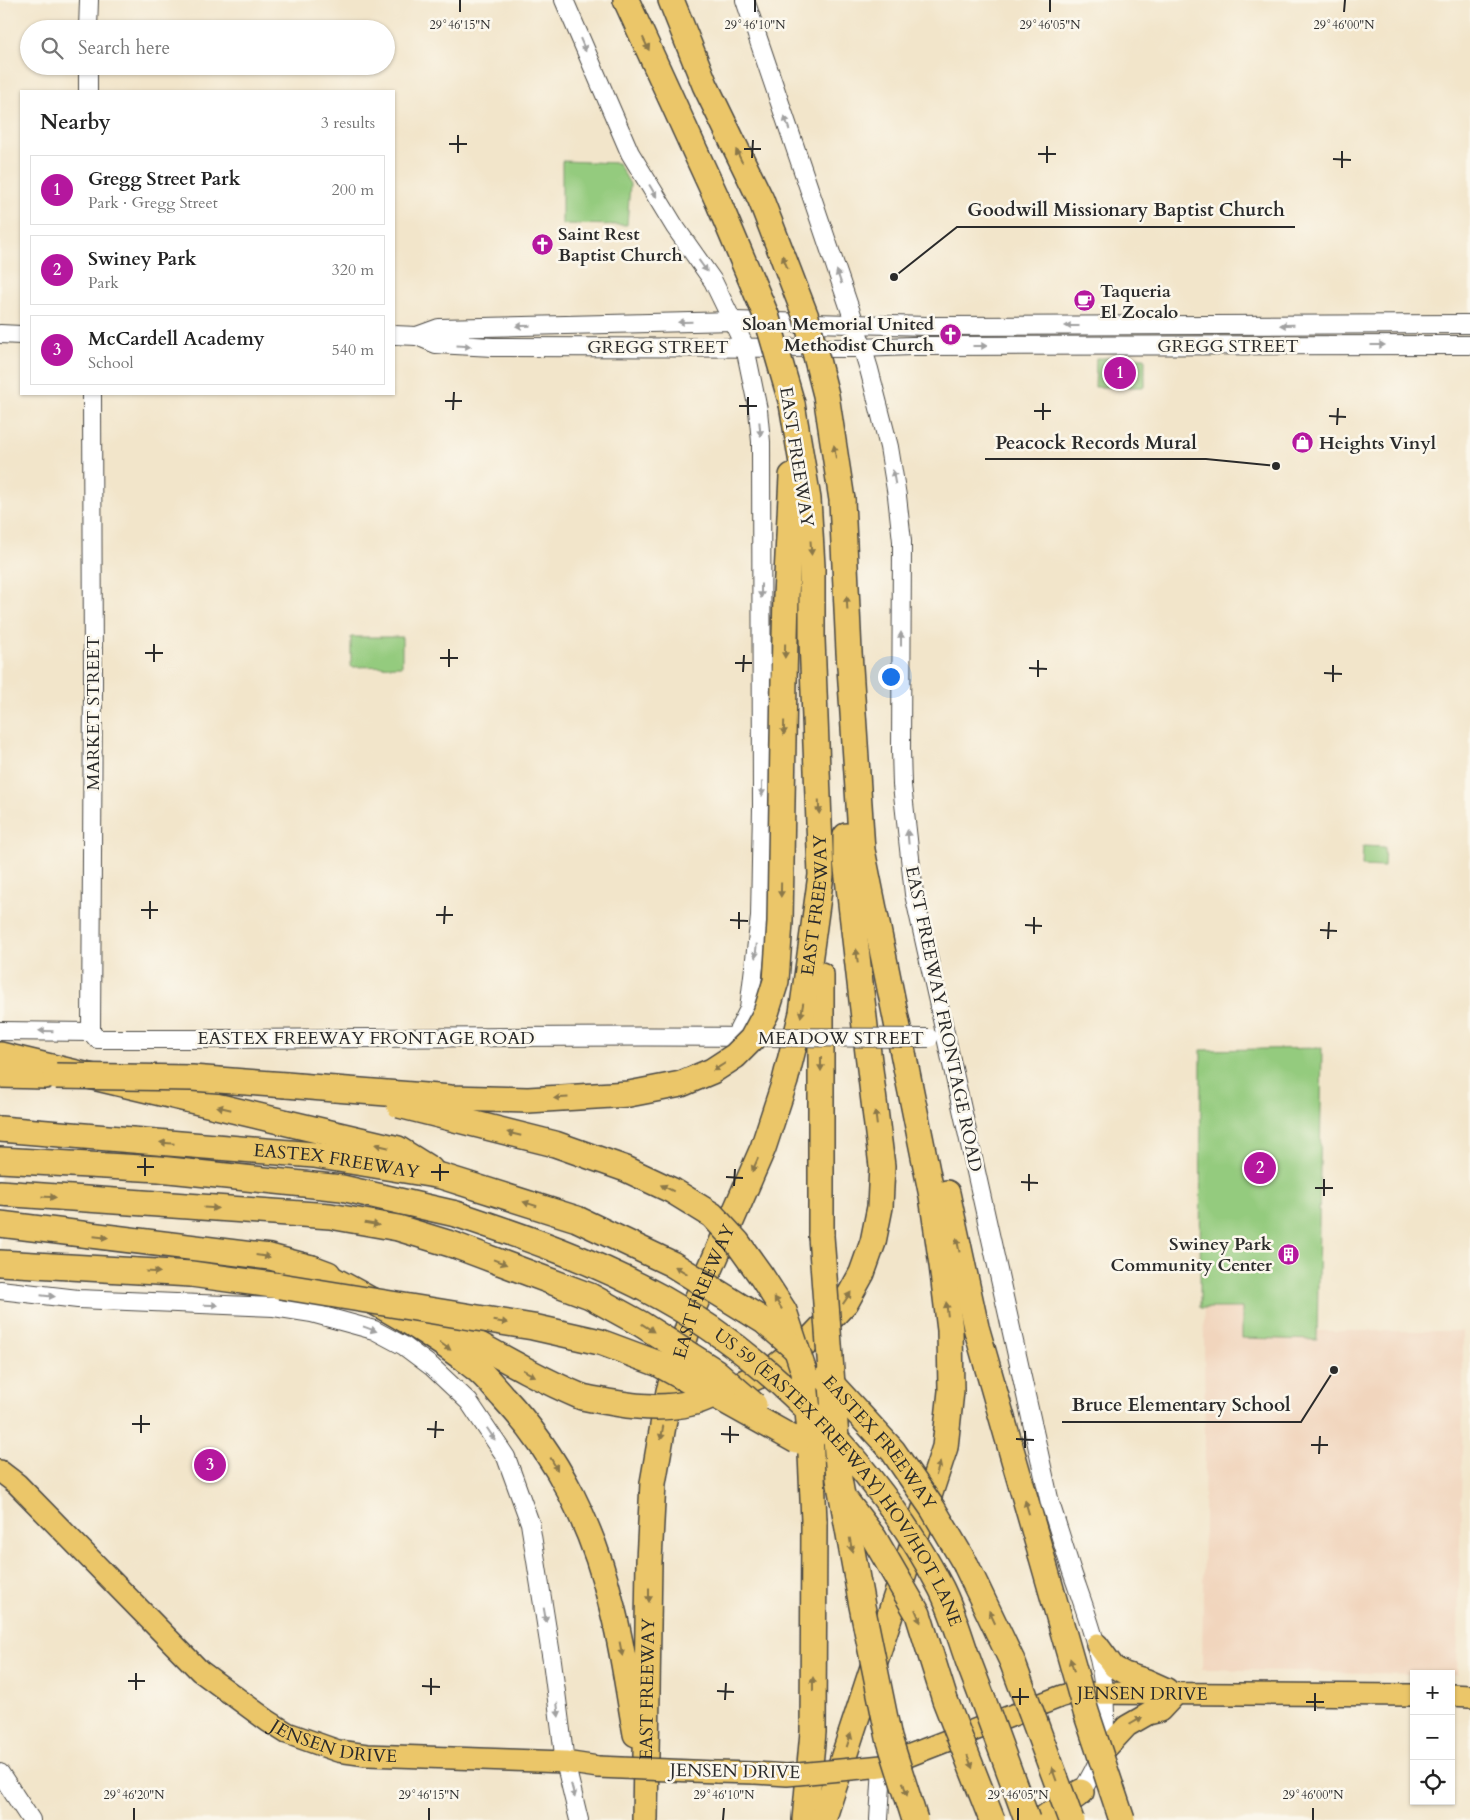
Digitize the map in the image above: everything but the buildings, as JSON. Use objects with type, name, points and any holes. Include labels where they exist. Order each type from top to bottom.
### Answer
[{"type":"highway","name":"EAST FREEWAY","points":[[626,0],[717,199],[766,315],[792,404],[800,498],[812,566],[812,640],[821,875],[802,1013],[785,1081],[763,1148],[695,1304],[669,1392],[653,1483],[649,1561],[645,1813]]},
{"type":"highway","name":"EAST FREEWAY","points":[[671,0],[705,85],[761,200],[806,317],[826,395],[842,500],[849,652],[862,850],[932,1196],[950,1330],[951,1391],[945,1447],[823,1820]]},
{"type":"highway","points":[[0,1075],[192,1078],[452,1098],[528,1100],[629,1094],[681,1084],[712,1071],[735,1056],[752,1039],[766,1013],[776,981],[780,922],[786,596],[800,498]]},
{"type":"highway","points":[[0,1224],[253,1254],[312,1268],[411,1307],[549,1383],[582,1397],[625,1406],[659,1406],[691,1403],[773,1369],[810,1340],[846,1302],[862,1273],[880,1207],[882,1166],[846,860],[844,799],[849,652]]},
{"type":"highway","points":[[857,780],[892,956],[932,1118],[976,1327],[1086,1712],[1122,1820]]},
{"type":"highway","points":[[821,875],[821,1236],[839,1479],[889,1738],[915,1820]]},
{"type":"highway","points":[[0,1055],[398,1149],[441,1176]]},
{"type":"highway","points":[[335,1089],[555,1144],[626,1168],[673,1191],[712,1215],[737,1242],[784,1310],[804,1372],[810,1432],[814,1521],[813,1732],[805,1820]]},
{"type":"highway","name":"EASTEX FREEWAY","points":[[0,1130],[314,1155],[441,1176],[577,1219],[672,1264],[764,1322],[810,1361],[893,1450],[933,1509],[969,1569],[1012,1661],[1071,1820]]},
{"type":"highway","name":"US 59 (EASTEX FREEWAY) HOV/HOT LANE","points":[[0,1160],[159,1169],[342,1188],[456,1214],[527,1238],[580,1259],[636,1284],[702,1323],[742,1351],[776,1379],[811,1413],[872,1482],[912,1538],[942,1590],[1027,1820]]},
{"type":"highway","points":[[0,1193],[330,1216],[398,1228],[454,1245],[590,1296],[641,1324],[715,1371],[796,1441],[874,1538],[918,1614],[945,1700],[992,1820]]},
{"type":"highway","points":[[0,1263],[191,1274],[280,1286],[533,1328],[600,1342],[659,1364],[796,1441]]},
{"type":"highway","points":[[312,1268],[384,1307],[434,1338],[475,1367],[521,1415],[550,1456],[572,1496],[595,1548],[612,1606],[639,1752],[645,1813]]},
{"type":"highway","points":[[1086,1712],[1135,1820]]},
{"type":"highway","points":[[1042,1820],[1081,1792]]},
{"type":"main road","name":"JENSEN DRIVE","points":[[0,1471],[17,1484],[200,1671],[286,1732],[338,1751],[367,1755],[565,1762],[598,1767],[788,1775],[872,1767],[1074,1693],[1410,1695]]},
{"type":"main road","points":[[1098,1644],[1114,1667],[1176,1694],[1160,1711],[1148,1714],[1127,1726],[1101,1754]]},
{"type":"main road","points":[[1455,1695],[1470,1696]]},
{"type":"street","points":[[88,20],[89,0]]},
{"type":"street","points":[[564,0],[630,153],[675,227],[713,281],[734,321],[745,346],[758,410],[761,442],[762,806],[760,917],[749,1009],[735,1037]]},
{"type":"street","name":"EAST FREEWAY FRONTAGE ROAD","points":[[746,0],[855,324],[869,369],[889,447],[898,496],[902,541],[902,785],[914,894],[1050,1502],[1098,1644],[1105,1692],[1105,1736],[1101,1754],[1081,1792],[1072,1805],[1056,1820]]},
{"type":"street","points":[[88,75],[88,90]]},
{"type":"street","name":"GREGG STREET","points":[[418,336],[439,328],[734,321],[991,326],[1470,324]]},
{"type":"street","points":[[0,334],[20,334]]},
{"type":"street","name":"GREGG STREET","points":[[395,335],[418,336],[436,344],[493,347],[642,348],[745,346],[861,348],[912,346],[1470,345]]},
{"type":"street","name":"MARKET STREET","points":[[91,1032],[92,395]]},
{"type":"street","name":"EASTEX FREEWAY FRONTAGE ROAD","points":[[0,1031],[91,1032],[97,1039],[280,1040],[735,1037]]},
{"type":"street","name":"MEADOW STREET","points":[[735,1037],[947,1039]]},
{"type":"street","points":[[0,1290],[78,1299],[274,1307],[312,1313],[374,1330],[404,1346],[432,1367],[469,1402],[506,1457],[530,1523],[552,1661],[565,1762],[579,1820]]},
{"type":"street","points":[[872,1767],[879,1820]]},
{"type":"street","points":[[0,1773],[31,1820]]},
{"type":"shaded area","points":[[1322,1048],[1317,1331],[1463,1331],[1457,1675],[1455,1675],[1455,1670],[1410,1670],[1410,1674],[1202,1669],[1205,1441],[1201,1050]]},
{"type":"green space","points":[[562,161],[618,163],[630,184],[627,225],[562,224]]},
{"type":"green space","points":[[1096,358],[1145,358],[1145,387],[1095,387]]},
{"type":"green space","points":[[351,637],[402,637],[402,666],[351,667]]},
{"type":"green space","points":[[1363,846],[1385,847],[1384,867],[1362,866]]},
{"type":"green space","points":[[1322,1048],[1317,1340],[1242,1338],[1242,1308],[1200,1308],[1201,1050]]},
{"type":"place","name":"Saint Rest Baptist Church","points":[[542,244]]},
{"type":"place","name":"Goodwill Missionary Baptist Church","points":[[894,277]]},
{"type":"place","name":"Taqueria El Zocalo","points":[[1084,301]]},
{"type":"place","name":"Sloan Memorial United Methodist Church","points":[[950,334]]},
{"type":"place","name":"Gregg Street Park","points":[[1120,373]]},
{"type":"place","name":"Heights Vinyl","points":[[1303,443]]},
{"type":"place","name":"Peacock Records Mural","points":[[1276,466]]},
{"type":"place","name":"Swiney Park","points":[[1260,1168]]},
{"type":"place","name":"Swiney Park Community Center","points":[[1288,1254]]},
{"type":"place","name":"Bruce Elementary School","points":[[1334,1370]]},
{"type":"place","name":"McCardell Academy","points":[[210,1465]]}]
